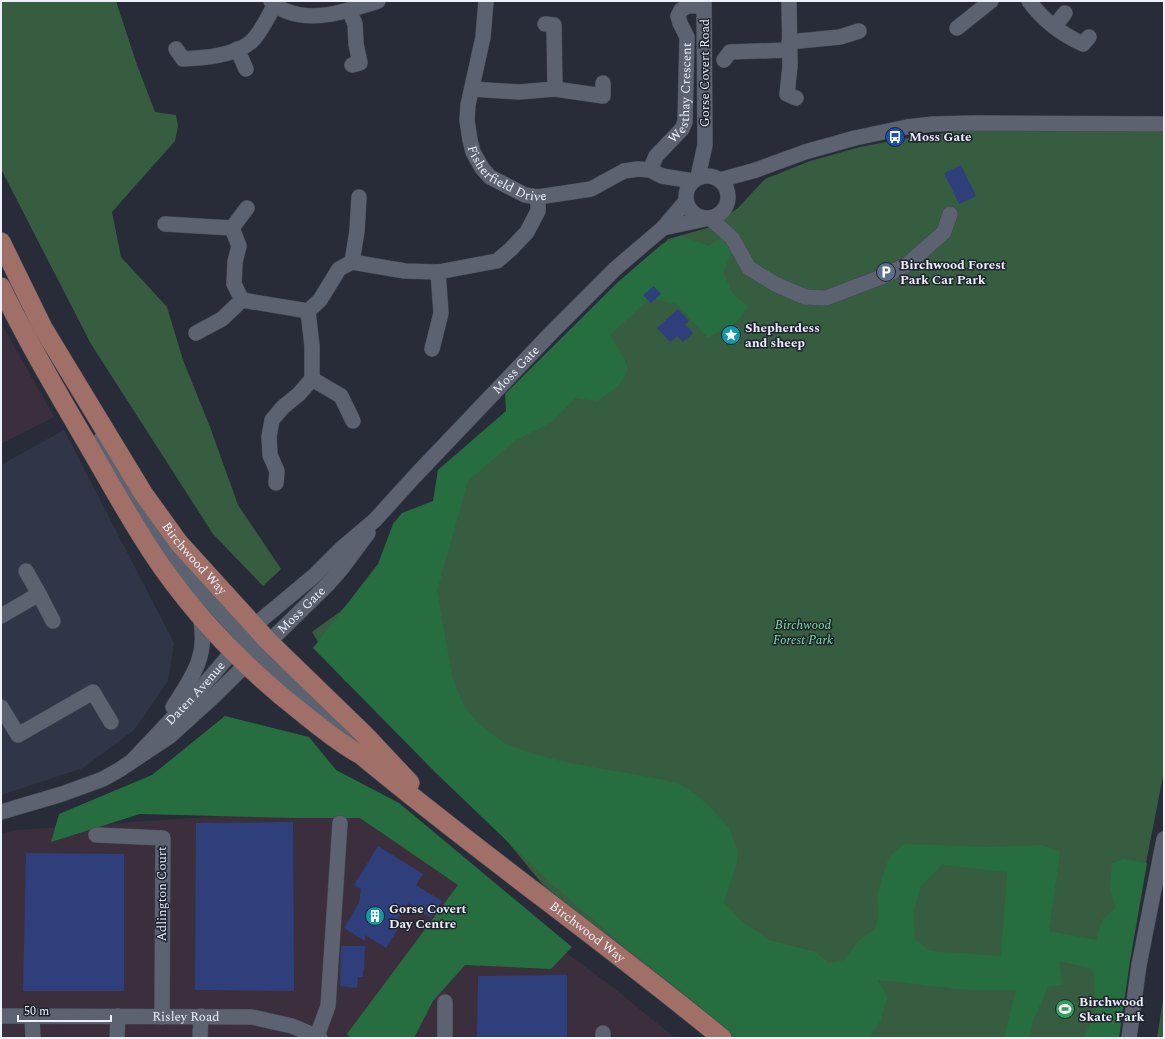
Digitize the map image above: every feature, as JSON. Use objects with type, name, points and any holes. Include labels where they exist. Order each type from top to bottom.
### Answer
[{"type":"main road","name":"Birchwood Way","points":[[1,242],[43,328],[143,492],[243,637],[258,653],[366,736],[452,828]]},
{"type":"main road","name":"Birchwood Way","points":[[1,287],[30,345],[140,534],[164,571],[200,616],[243,637],[258,653],[278,694],[344,746],[361,755],[452,828],[644,974],[722,1038]]},
{"type":"street","points":[[176,49],[183,59],[212,57],[237,49],[251,42],[264,25],[272,4],[295,14],[320,16],[349,10],[378,1]]},
{"type":"street","name":"Fisherfield Drive","points":[[486,1],[483,37],[468,105],[467,120],[473,152],[482,168],[490,177],[525,195],[538,197],[591,189],[624,171],[638,169],[696,179]]},
{"type":"street","points":[[789,1],[788,94],[796,98]]},
{"type":"street","points":[[957,28],[991,1]]},
{"type":"street","points":[[1029,1],[1039,14],[1066,36],[1082,44],[1089,37]]},
{"type":"street","name":"Gorse Covert Road","points":[[696,179],[705,145],[704,4]]},
{"type":"street","name":"Westhay Crescent","points":[[656,173],[656,156],[682,129],[685,122],[687,37],[678,16],[681,10],[687,6],[704,4]]},
{"type":"street","points":[[349,10],[355,24],[356,44],[360,63],[352,64]]},
{"type":"street","points":[[1055,26],[1065,13]]},
{"type":"street","points":[[545,24],[554,25],[555,89]]},
{"type":"street","points":[[724,60],[730,52],[789,46],[840,37],[859,31]]},
{"type":"street","points":[[237,49],[246,70]]},
{"type":"street","points":[[472,89],[519,92],[555,89],[603,96],[603,83]]},
{"type":"street","name":"Moss Gate","points":[[243,637],[315,575],[342,548],[375,520],[557,327],[615,270],[663,228],[686,200],[687,189],[696,179],[704,176],[718,178],[756,170],[805,152],[855,138],[907,127],[974,122],[1164,124]]},
{"type":"street","name":"Gorse Covert Road","points":[[705,145],[718,178]]},
{"type":"street","name":"Moss Gate","points":[[663,228],[708,218],[722,213],[728,200],[756,170]]},
{"type":"street","points":[[656,173],[686,200],[688,208],[692,213],[698,217],[708,218],[732,238],[749,268],[776,284],[805,298],[826,298],[884,276],[908,264],[944,232],[950,214]]},
{"type":"street","points":[[718,178],[725,185],[728,191],[732,238]]},
{"type":"street","points":[[352,262],[357,231],[359,197]]},
{"type":"street","points":[[242,300],[275,307],[308,311],[320,300],[339,269],[352,262],[405,271],[438,272],[497,261],[527,232],[538,211],[538,197]]},
{"type":"street","points":[[232,228],[247,208]]},
{"type":"street","points":[[165,224],[232,228]]},
{"type":"street","points":[[232,228],[239,246],[235,262],[234,284],[242,300]]},
{"type":"street","points":[[432,349],[441,313],[438,272]]},
{"type":"street","points":[[196,333],[222,319],[242,300]]},
{"type":"street","points":[[276,483],[277,471],[270,455],[269,437],[272,420],[283,407],[299,394],[312,379],[312,346],[308,311]]},
{"type":"street","points":[[312,379],[341,396],[353,421]]},
{"type":"street","name":"Moss Gate","points":[[258,653],[342,568],[363,541],[375,520]]},
{"type":"street","points":[[26,571],[53,621]]},
{"type":"street","points":[[1,616],[39,594]]},
{"type":"street","points":[[154,737],[193,677],[199,662],[203,643],[200,616]]},
{"type":"street","name":"Daten Avenue","points":[[134,759],[203,686],[243,637]]},
{"type":"street","name":"Daten Avenue","points":[[1,812],[62,794],[103,779],[170,736],[258,653]]},
{"type":"street","points":[[1,707],[18,735],[93,692],[111,722]]},
{"type":"street","points":[[318,1037],[328,1006],[340,823]]},
{"type":"street","name":"Adlington Court","points":[[96,835],[162,838],[162,1016]]},
{"type":"street","points":[[1129,1038],[1139,965],[1164,839]]},
{"type":"street","points":[[445,1002],[445,1038]]},
{"type":"street","name":"Risley Road","points":[[1,1016],[252,1017],[290,1032],[318,1037]]},
{"type":"street","points":[[32,1016],[33,1038]]},
{"type":"street","points":[[117,1038],[118,1016]]},
{"type":"street","points":[[200,1038],[201,1016]]},
{"type":"shaded area","points":[[1,323],[54,417],[1,444]]},
{"type":"shaded area","points":[[64,430],[174,643],[168,681],[134,730],[83,768],[1,795],[1,465]]},
{"type":"shaded area","points":[[351,807],[400,829],[615,989],[675,1038],[1,1038],[1,834],[17,830]]},
{"type":"green space","points":[[1,1],[116,1],[137,65],[155,112],[176,115],[178,126],[175,141],[112,212],[121,257],[167,307],[183,360],[210,427],[238,505],[281,569],[263,586],[213,534],[91,344],[1,169]]},
{"type":"green space","name":"Birchwood Forest Park","points":[[975,129],[1164,131],[1164,771],[1126,965],[1118,1038],[729,1038],[558,903],[489,819],[377,707],[345,681],[312,632],[341,611],[668,239],[711,227],[738,208],[765,179],[810,161],[860,147],[913,137]]},
{"type":"green space","points":[[681,236],[709,246],[721,237],[733,250],[723,272],[733,294],[748,306],[736,323],[725,327],[708,338],[677,304],[650,298],[610,335],[627,366],[627,372],[621,382],[597,401],[575,398],[552,422],[516,440],[468,481],[437,591],[453,680],[465,708],[481,726],[504,743],[531,753],[564,762],[660,779],[679,784],[695,794],[710,806],[729,829],[738,851],[737,862],[724,902],[740,920],[769,940],[816,952],[829,963],[844,960],[858,941],[876,928],[878,917],[877,895],[889,857],[905,844],[990,847],[1042,845],[1060,852],[1049,931],[1096,940],[1102,920],[1116,908],[1110,889],[1112,863],[1124,859],[1147,863],[1130,961],[1119,1038],[1084,1038],[1096,1010],[1093,969],[1059,961],[1062,985],[1048,987],[1033,1021],[1029,1038],[1004,1038],[1016,990],[969,990],[878,980],[887,997],[881,1020],[871,1035],[873,1038],[738,1038],[623,945],[555,887],[436,773],[313,648],[378,564],[393,524],[402,513],[433,501],[438,470],[506,411],[505,394],[618,282],[662,244]],"holes":[[[942,865],[1007,872],[1001,956],[930,951],[915,939],[914,910],[921,886]]]},
{"type":"green space","points":[[225,716],[309,737],[336,770],[399,803],[572,947],[551,969],[465,965],[433,1001],[414,1038],[350,1038],[347,1034],[458,885],[360,818],[140,814],[51,842],[59,814],[152,775]]},
{"type":"green space","points":[[1164,993],[1164,1038],[1157,1038]]},
{"type":"building","points":[[961,165],[976,196],[959,204],[944,173]]},
{"type":"building","points":[[654,286],[661,294],[651,303],[643,295]]},
{"type":"building","points":[[678,309],[689,321],[685,324],[693,333],[683,342],[677,336],[670,342],[657,328]]},
{"type":"building","points":[[293,822],[294,991],[195,990],[196,823]]},
{"type":"building","name":"Gorse Covert Day Centre","points":[[378,846],[423,874],[416,885],[442,901],[431,918],[408,903],[393,926],[398,929],[386,948],[365,935],[365,941],[344,928],[359,903],[361,889],[354,885]]},
{"type":"building","points":[[26,853],[124,854],[124,991],[23,991]]},
{"type":"building","points":[[341,946],[365,946],[363,977],[358,977],[357,988],[340,986]]},
{"type":"building","points":[[567,975],[567,1038],[477,1038],[478,976]]},
{"type":"place","name":"Moss Gate","points":[[895,137]]},
{"type":"place","name":"Birchwood Forest Park Car Park","points":[[886,272]]},
{"type":"place","name":"Shepherdess and sheep","points":[[731,335]]},
{"type":"place","name":"Gorse Covert Day Centre","points":[[375,916]]},
{"type":"place","name":"Birchwood Skate Park","points":[[1065,1009]]}]
